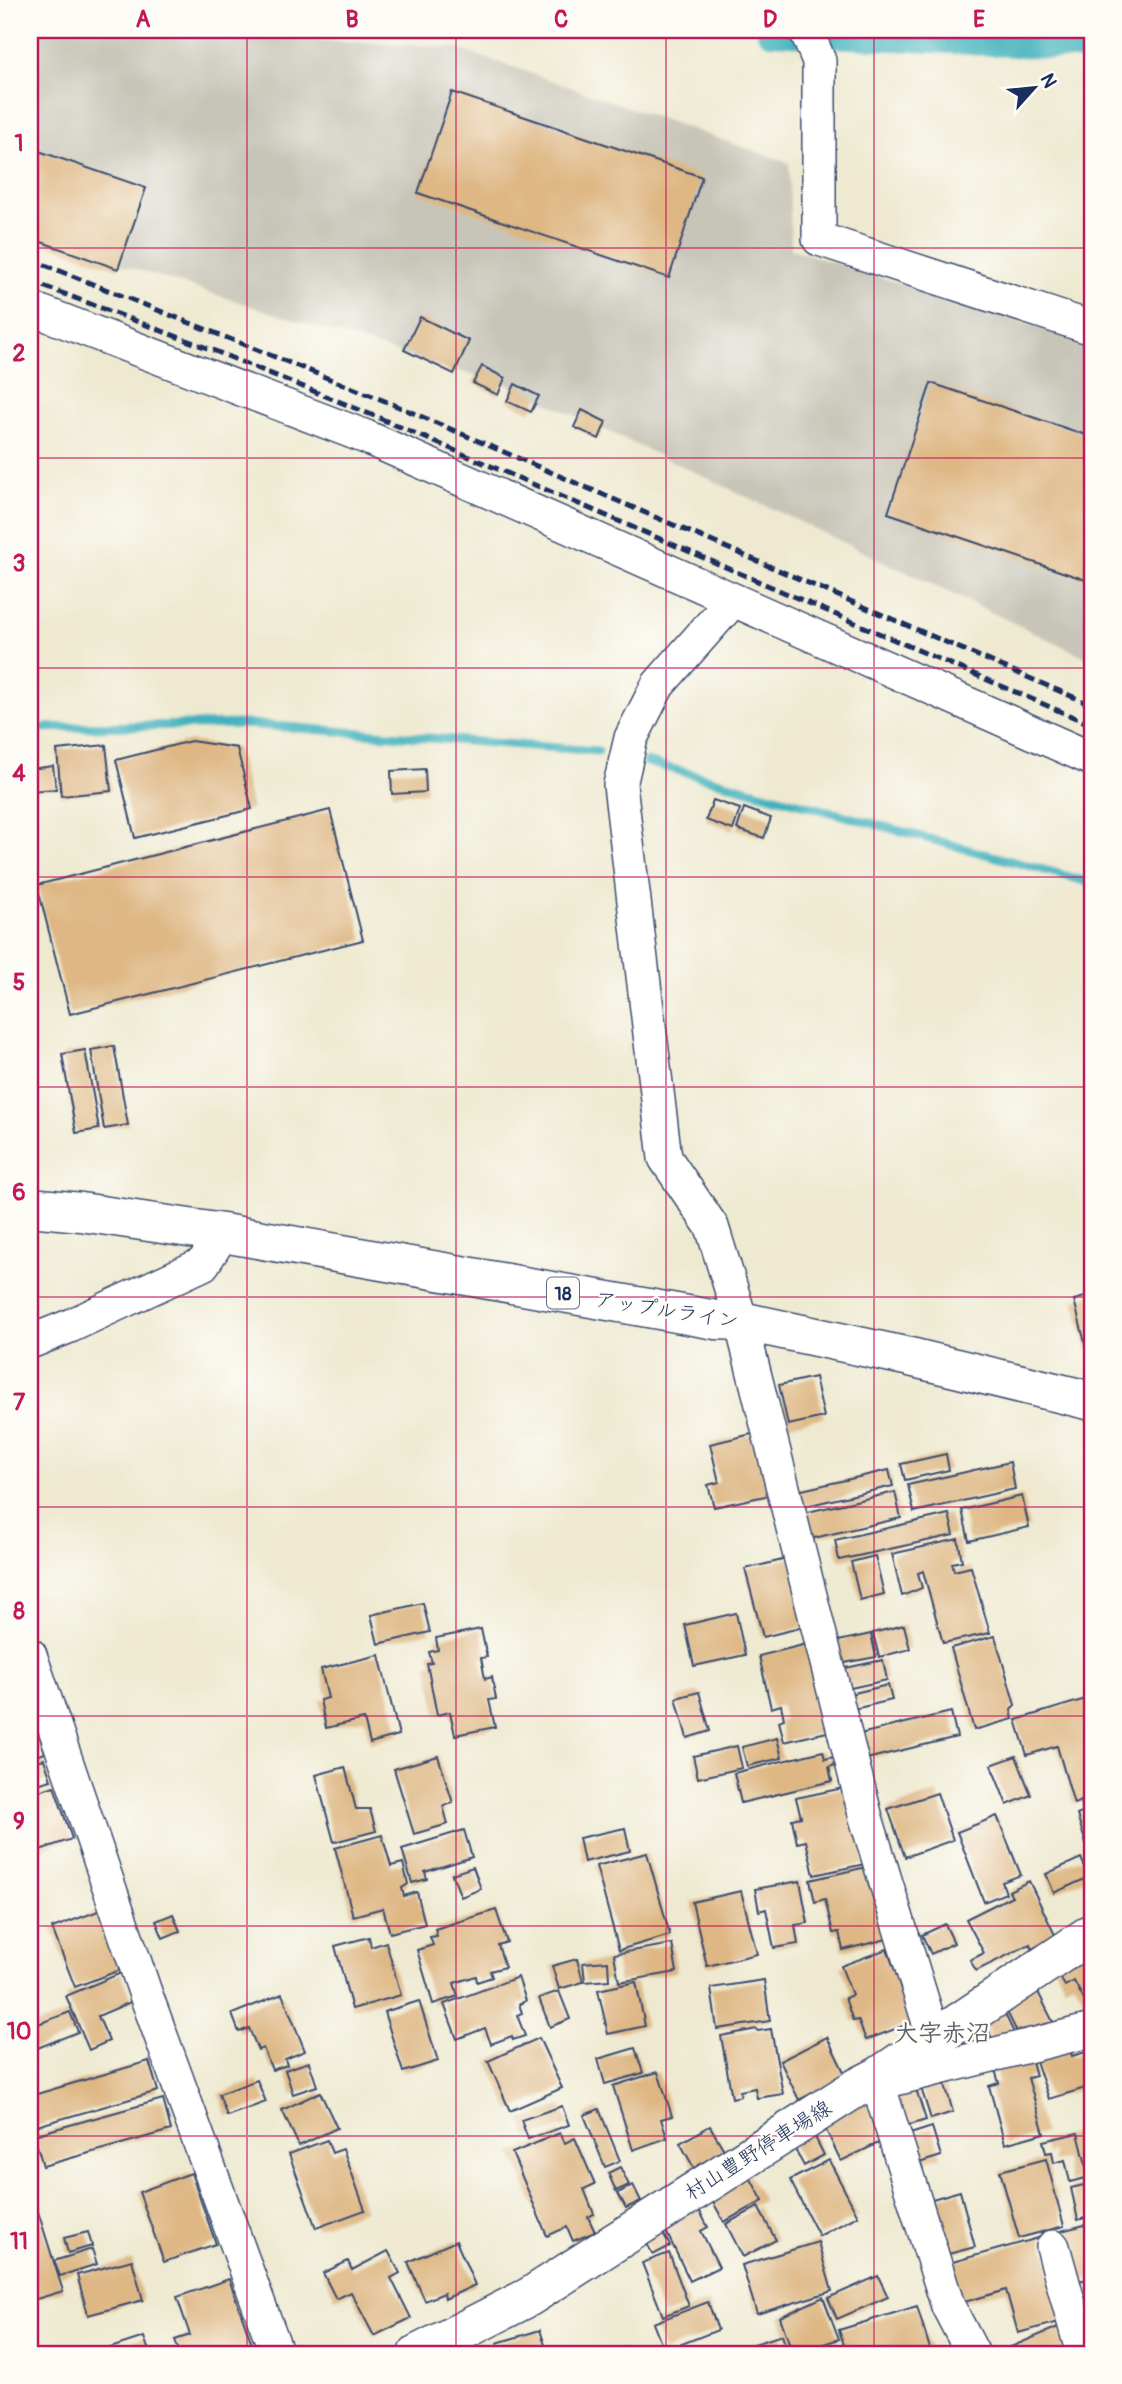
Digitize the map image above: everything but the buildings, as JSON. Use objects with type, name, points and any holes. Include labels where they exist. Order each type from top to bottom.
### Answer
[{"type":"main road","name":"アップルライン","points":[[30,1207],[223,1233],[703,1317],[741,1321],[910,1357],[1092,1401]]},
{"type":"main road","name":"村山豊野停車場線","points":[[417,2354],[528,2297],[867,2086],[1092,1933]]},
{"type":"street","points":[[806,30],[819,61],[819,239],[1092,328]]},
{"type":"street","points":[[30,308],[366,437],[1092,759]]},
{"type":"street","points":[[733,600],[658,685],[631,738],[620,785],[666,1158],[712,1227],[741,1321],[866,1818],[934,2039]]},
{"type":"street","points":[[30,1342],[204,1264],[223,1233]]},
{"type":"street","points":[[30,1656],[146,1995],[277,2354]]},
{"type":"street","points":[[973,2354],[948,2306],[867,2086],[1092,2030]]},
{"type":"street","points":[[1053,2247],[1083,2354]]},
{"type":"shaded area","points":[[30,30],[175,30],[457,48],[789,163],[791,249],[1092,344],[1092,660],[510,385],[413,358],[30,235]]},
{"type":"waterway","points":[[771,30],[1092,46]]},
{"type":"waterway","points":[[30,728],[246,724],[598,751]]},
{"type":"waterway","points":[[647,762],[1092,883]]},
{"type":"railway","points":[[30,259],[390,403],[1092,705]]},
{"type":"railway","points":[[30,281],[215,351],[377,417],[1092,725]]},
{"type":"district","name":"大字赤沼","points":[[942,2033]]}]
